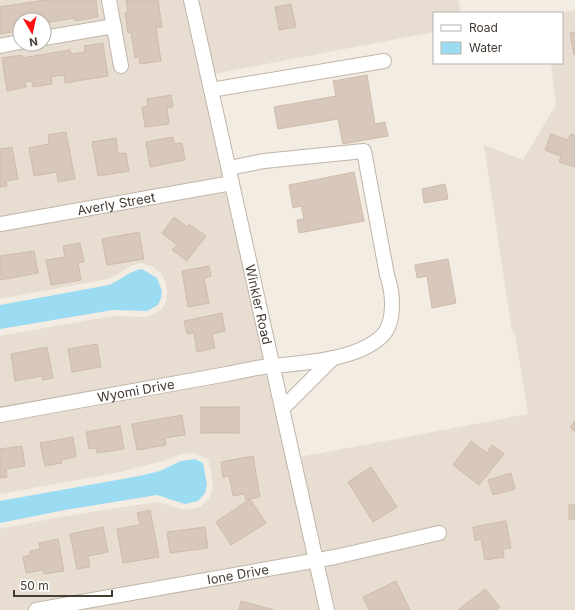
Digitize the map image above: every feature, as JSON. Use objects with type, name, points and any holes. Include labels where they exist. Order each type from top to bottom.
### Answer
[{"type":"street","points":[[109,0],[121,66]]},
{"type":"street","name":"Winkler Road","points":[[191,0],[327,610]]},
{"type":"street","points":[[52,37],[114,26]]},
{"type":"street","points":[[0,46],[12,44]]},
{"type":"street","points":[[211,90],[384,61]]},
{"type":"street","name":"Wyomi Drive","points":[[0,415],[272,366],[333,358],[365,348],[383,335],[390,320],[393,303],[364,151],[264,161],[229,168]]},
{"type":"street","name":"Averly Street","points":[[0,224],[232,184]]},
{"type":"street","points":[[282,409],[333,358]]},
{"type":"street","name":"Ione Drive","points":[[36,610],[316,560],[440,534]]},
{"type":"shaded area","points":[[0,0],[184,0],[320,610],[0,610],[0,529],[66,516],[157,502],[185,510],[200,507],[210,497],[213,486],[208,459],[194,453],[180,454],[171,459],[116,473],[0,494],[0,336],[113,316],[148,317],[162,309],[166,301],[167,290],[165,280],[161,273],[153,267],[141,263],[133,265],[108,279],[0,299]]},
{"type":"shaded area","points":[[198,0],[458,0],[461,12],[433,12],[433,32],[214,74]]},
{"type":"shaded area","points":[[575,10],[575,610],[334,610],[300,457],[528,414],[515,334],[512,332],[484,145],[523,160],[556,105],[551,64],[563,64],[563,12]]},
{"type":"water","points":[[142,269],[157,278],[162,291],[158,305],[147,311],[113,310],[0,329],[0,305],[109,285],[137,270]]},
{"type":"water","points":[[195,459],[203,463],[207,485],[205,493],[198,501],[185,504],[157,495],[65,510],[0,523],[0,501],[139,476],[160,471],[181,461]]},
{"type":"building","points":[[45,0],[96,0],[98,17],[75,21],[75,18],[52,22],[52,12],[12,12],[12,32],[0,34],[0,7]]},
{"type":"building","points":[[126,0],[158,0],[162,27],[156,28],[161,61],[140,64],[139,57],[135,58],[131,32],[128,33],[125,13],[128,13]]},
{"type":"building","points":[[291,4],[296,27],[279,30],[275,7]]},
{"type":"building","points":[[575,32],[575,54],[574,55],[570,33]]},
{"type":"building","points":[[103,43],[108,76],[65,83],[64,75],[51,77],[52,84],[33,87],[32,81],[25,82],[26,87],[7,91],[2,58],[22,55],[22,58],[70,50],[71,54],[85,52],[84,46]]},
{"type":"building","points":[[367,75],[375,124],[385,122],[388,136],[343,144],[338,119],[278,129],[274,107],[336,96],[333,81]]},
{"type":"building","points":[[171,95],[173,107],[167,108],[169,124],[145,127],[142,107],[148,106],[147,99]]},
{"type":"building","points":[[66,132],[75,179],[58,182],[57,172],[34,176],[29,148],[49,144],[48,135]]},
{"type":"building","points":[[551,134],[568,140],[571,134],[575,135],[575,167],[559,162],[561,156],[545,150]]},
{"type":"building","points":[[173,137],[174,144],[182,143],[185,160],[150,167],[146,142]]},
{"type":"building","points":[[116,138],[118,154],[126,153],[129,171],[98,176],[92,142]]},
{"type":"building","points":[[12,147],[18,179],[6,181],[7,186],[0,187],[0,149]]},
{"type":"building","points":[[354,172],[364,221],[299,233],[297,220],[304,219],[301,206],[293,208],[289,185]]},
{"type":"building","points":[[445,184],[448,199],[424,203],[422,189]]},
{"type":"building","points":[[174,217],[187,227],[189,224],[206,236],[187,261],[172,250],[177,245],[162,233]]},
{"type":"building","points":[[139,232],[144,259],[107,265],[102,239]]},
{"type":"building","points":[[80,243],[84,262],[78,263],[81,280],[51,285],[46,260],[65,257],[63,246]]},
{"type":"building","points":[[34,251],[38,273],[0,280],[0,256]]},
{"type":"building","points":[[448,259],[456,303],[432,308],[427,276],[417,278],[415,265]]},
{"type":"building","points":[[209,266],[211,276],[204,278],[209,303],[188,307],[182,271]]},
{"type":"building","points":[[222,313],[225,331],[212,334],[215,348],[197,352],[194,333],[187,334],[184,321]]},
{"type":"building","points":[[97,344],[101,367],[72,372],[68,349]]},
{"type":"building","points":[[47,347],[53,378],[43,380],[42,376],[15,381],[11,354]]},
{"type":"building","points":[[201,407],[239,407],[239,433],[201,433]]},
{"type":"building","points":[[182,415],[185,435],[165,438],[166,445],[137,450],[132,424]]},
{"type":"building","points":[[575,421],[575,432],[570,427]]},
{"type":"building","points":[[120,426],[124,449],[97,453],[96,448],[89,449],[86,432]]},
{"type":"building","points":[[73,437],[76,457],[61,460],[62,463],[45,466],[40,443]]},
{"type":"building","points":[[471,441],[487,453],[492,445],[504,454],[479,485],[453,465]]},
{"type":"building","points":[[22,446],[25,466],[6,469],[7,477],[0,478],[0,449]]},
{"type":"building","points":[[253,456],[260,497],[246,500],[244,494],[233,496],[229,476],[223,477],[221,462]]},
{"type":"building","points":[[371,467],[397,507],[373,522],[348,482]]},
{"type":"building","points":[[511,473],[515,489],[493,495],[488,480]]},
{"type":"building","points":[[250,499],[266,523],[231,545],[216,522]]},
{"type":"building","points":[[569,505],[575,505],[575,519],[569,519]]},
{"type":"building","points":[[150,510],[159,557],[123,563],[117,529],[140,525],[137,513]]},
{"type":"building","points":[[506,521],[511,548],[503,549],[504,557],[485,560],[481,539],[475,541],[473,527]]},
{"type":"building","points":[[103,527],[108,552],[88,556],[90,567],[77,569],[70,534]]},
{"type":"building","points":[[205,527],[208,548],[170,553],[167,532]]},
{"type":"building","points":[[58,539],[64,571],[44,574],[43,570],[26,573],[23,557],[30,555],[30,551],[40,549],[39,543]]},
{"type":"building","points":[[396,581],[410,610],[369,610],[363,597]]},
{"type":"building","points":[[485,589],[500,607],[496,610],[458,610]]},
{"type":"building","points":[[241,601],[274,610],[239,610]]}]
